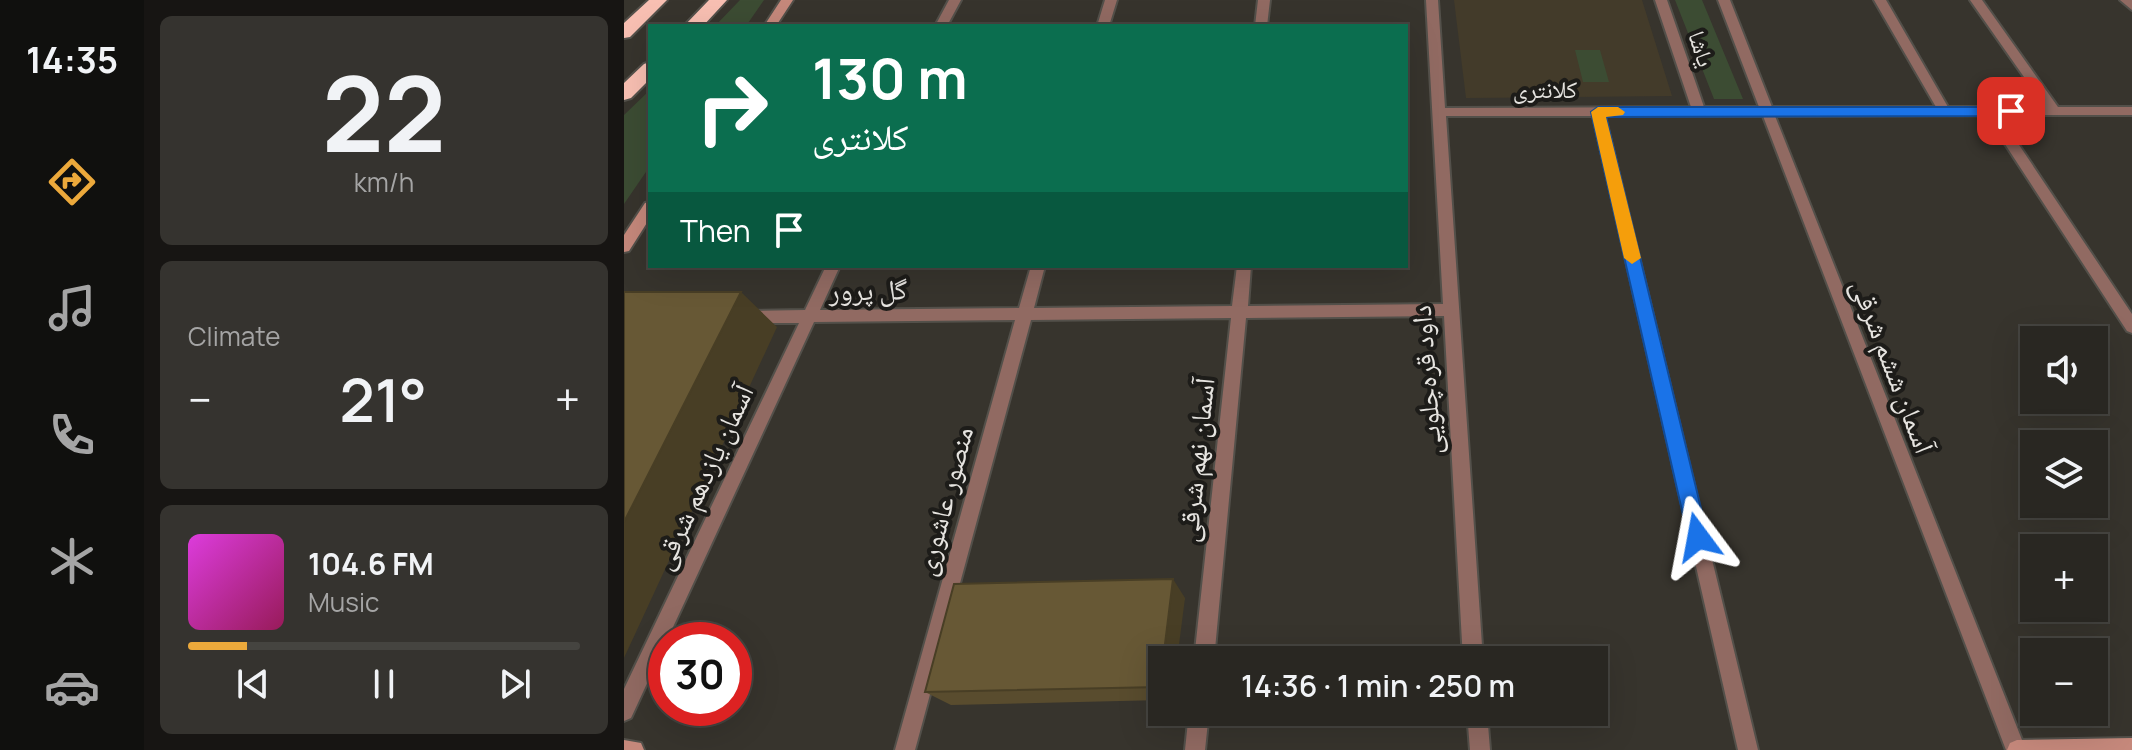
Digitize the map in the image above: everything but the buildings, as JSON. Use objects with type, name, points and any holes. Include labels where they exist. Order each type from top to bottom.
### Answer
[{"type":"highway","points":[[624,33],[659,0]]},
{"type":"highway","points":[[695,24],[719,0]]},
{"type":"highway","points":[[624,94],[648,70]]},
{"type":"street","points":[[771,24],[787,0]]},
{"type":"street","points":[[942,24],[955,0]]},
{"type":"street","points":[[1104,24],[1111,0]]},
{"type":"street","points":[[1261,24],[1264,0]]},
{"type":"street","name":"داود قره‌چلویی","points":[[1432,0],[1472,646]]},
{"type":"street","name":"یاشا","points":[[1661,0],[1699,112]]},
{"type":"street","name":"آسمان ششم شرقی","points":[[1724,0],[2017,750]]},
{"type":"street","points":[[1880,0],[1945,112]]},
{"type":"street","points":[[1976,0],[2055,112]]},
{"type":"street","points":[[2126,0],[2132,7]]},
{"type":"street","points":[[1990,111],[2132,327]]},
{"type":"street","name":"کلانتری","points":[[1438,112],[2132,111]]},
{"type":"street","points":[[1598,112],[1748,750]]},
{"type":"street","points":[[624,247],[648,210]]},
{"type":"street","name":"آسمان یازدهم شرقی","points":[[624,711],[832,268]]},
{"type":"street","name":"منصور عاشوری","points":[[905,750],[1037,268]]},
{"type":"street","name":"آسمان نهم شرقی","points":[[1205,646],[1244,268]]},
{"type":"street","name":"گل پرور","points":[[732,317],[1449,310]]},
{"type":"street","points":[[1195,750],[1198,726]]},
{"type":"street","points":[[1478,726],[1480,750]]},
{"type":"street","points":[[2017,750],[2127,749]]},
{"type":"street","points":[[624,750],[634,750]]},
{"type":"shaded area","points":[[1454,0],[1642,0],[1672,96],[1466,98]]},
{"type":"green space","points":[[740,0],[764,0],[747,24],[717,24]]},
{"type":"green space","points":[[1675,0],[1702,0],[1743,99],[1714,99]]},
{"type":"green space","points":[[1575,50],[1600,50],[1609,82],[1583,82]]},
{"type":"green space","points":[[648,92],[648,169],[624,204],[624,115]]},
{"type":"slow traffic","points":[[1618,112],[1598,112],[1632,258]]},
{"type":"route","points":[[1698,537],[1598,112],[2011,111]]}]
